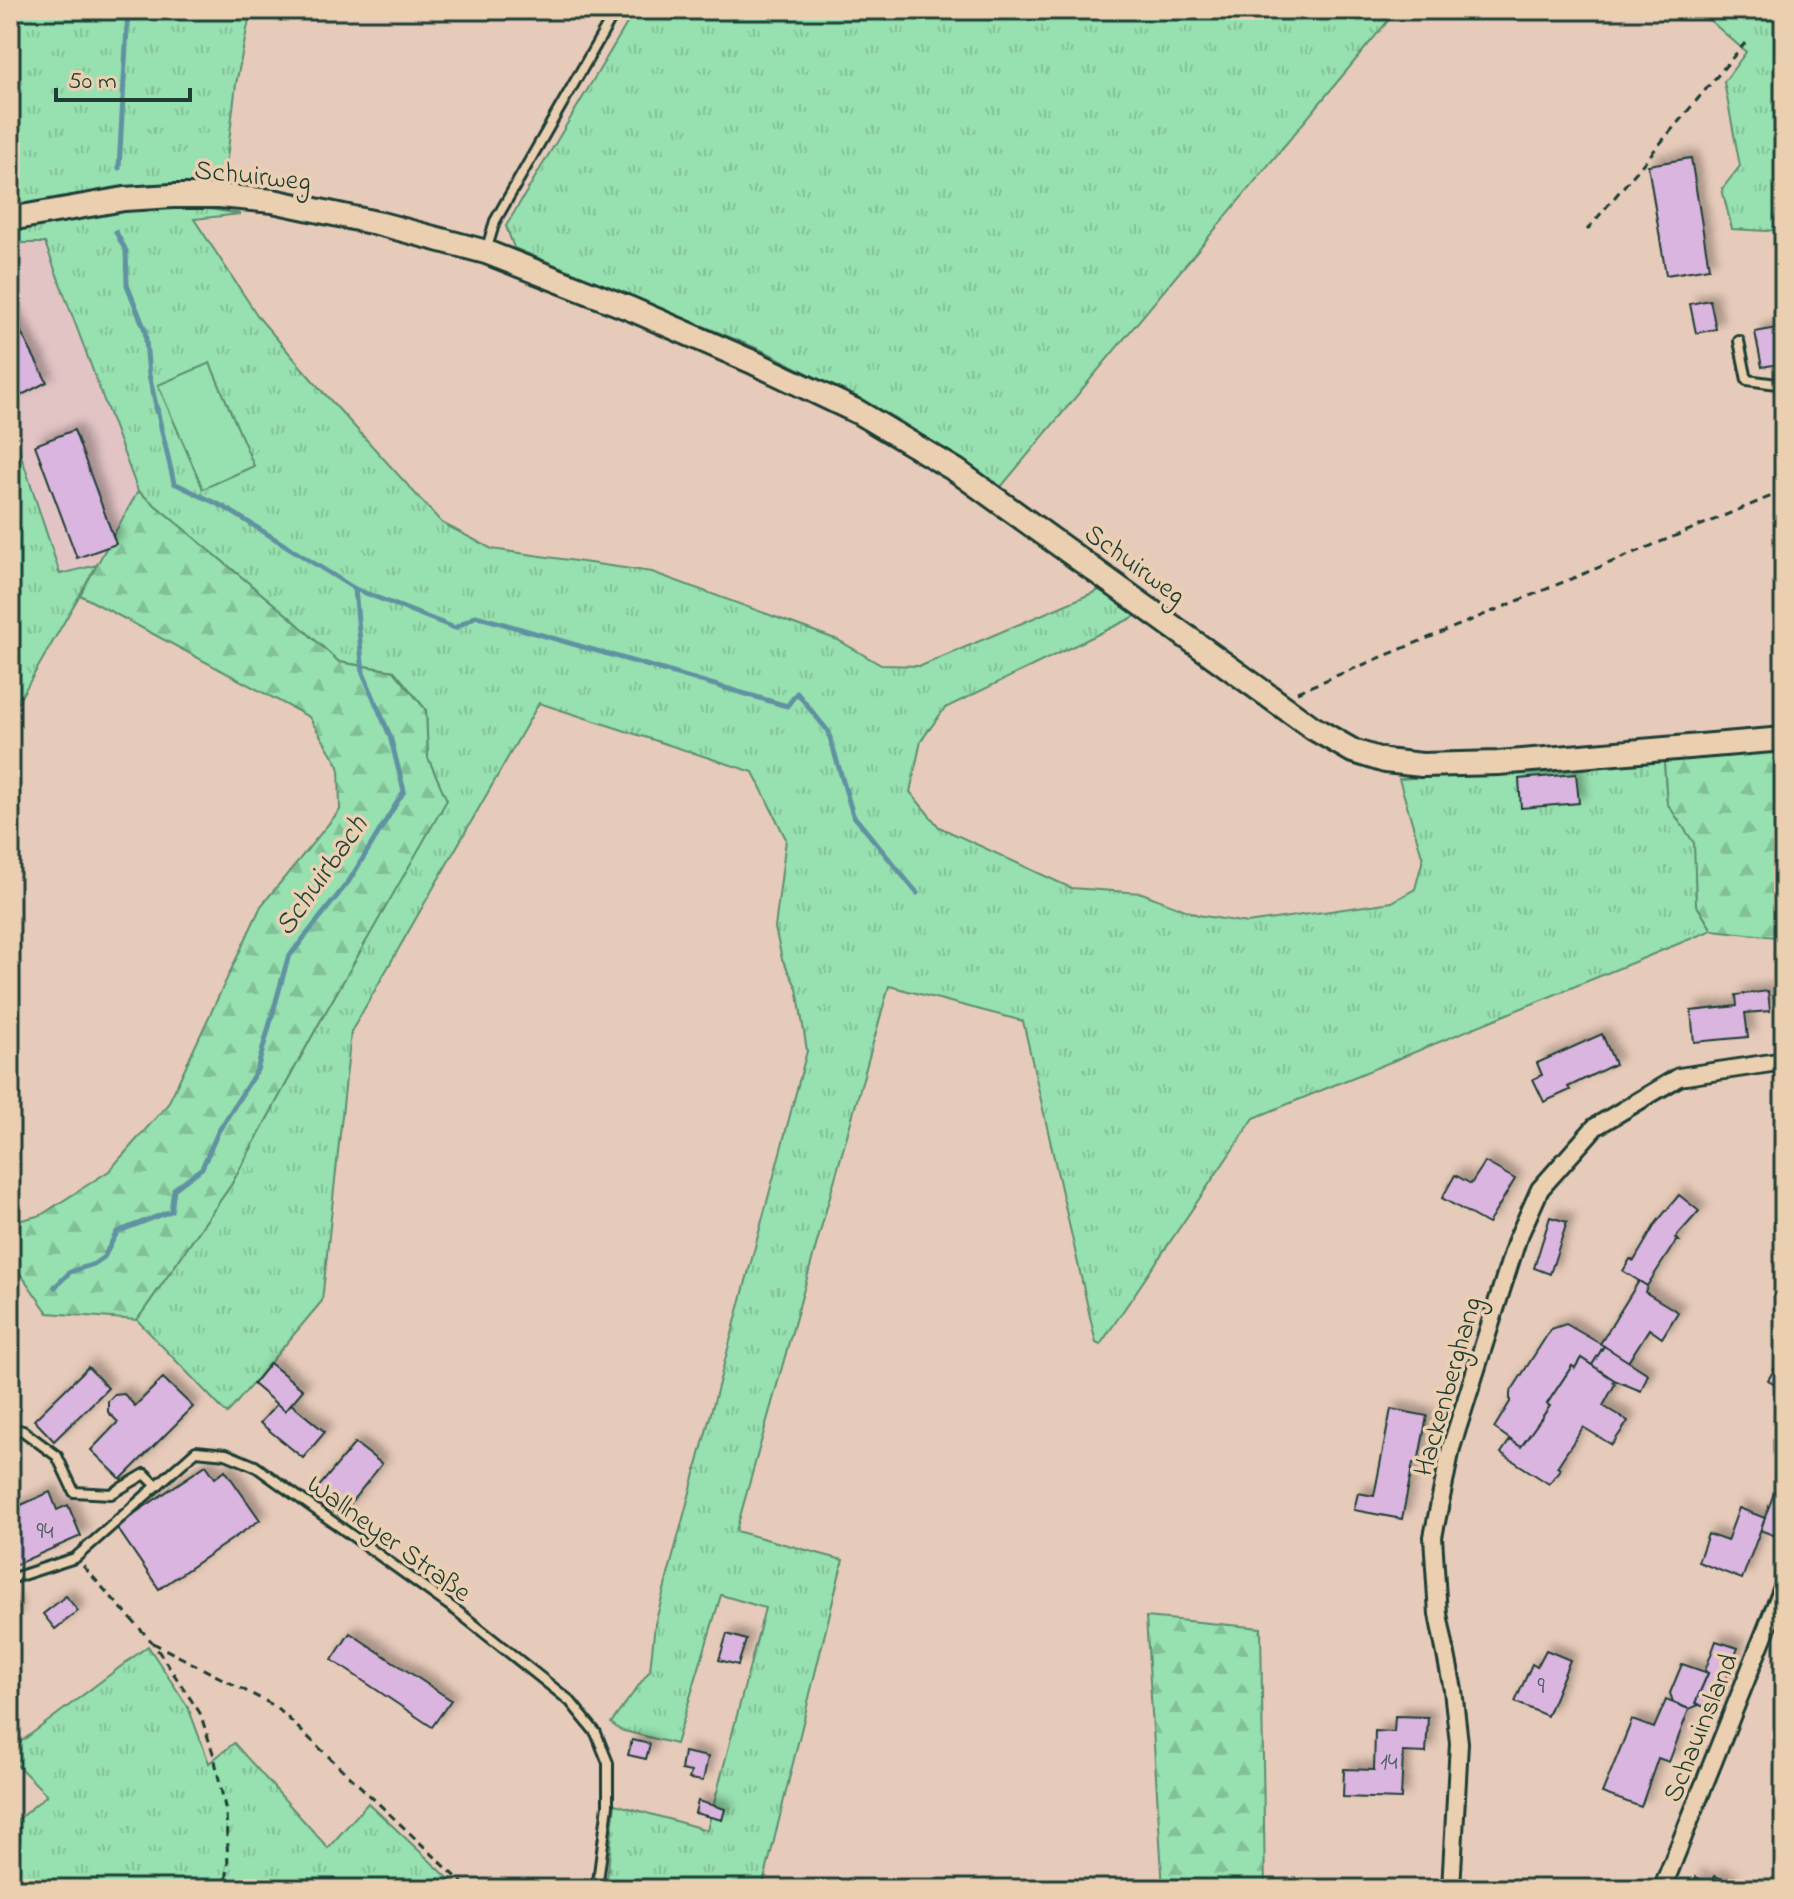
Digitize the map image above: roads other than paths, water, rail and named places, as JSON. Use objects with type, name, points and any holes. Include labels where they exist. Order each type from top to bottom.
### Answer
[{"type":"main road","name":"Schuirweg","points":[[10,219],[124,199],[219,196],[288,204],[394,227],[486,252],[631,309],[858,412],[957,471],[1313,728],[1353,751],[1385,761],[1422,765],[1498,763],[1784,739]]},
{"type":"street","name":"Hackenberghang","points":[[1451,1889],[1459,1743],[1453,1690],[1438,1614],[1433,1537],[1451,1448],[1517,1240],[1540,1189],[1595,1127],[1679,1077],[1784,1061]]},
{"type":"street","name":"Schauinsland","points":[[1662,1889],[1784,1585]]},
{"type":"lane","points":[[486,252],[495,221],[616,10]]},
{"type":"lane","points":[[1739,341],[1747,380],[1784,385]]},
{"type":"lane","points":[[10,1428],[23,1431],[57,1456],[74,1492],[111,1494],[145,1474],[157,1486]]},
{"type":"lane","name":"Wallneyer Straße","points":[[10,1579],[75,1558],[196,1451],[226,1454],[255,1466],[457,1611],[570,1701],[596,1733],[608,1763],[608,1805],[597,1889]]},
{"type":"waterway","name":"Schuirbach","points":[[119,168],[128,10]]},
{"type":"waterway","name":"Schuirbach","points":[[116,232],[126,251],[127,285],[145,330],[149,375],[174,483],[224,507],[355,589],[455,628],[476,616],[787,706],[797,693],[828,731],[853,815],[917,893]]},
{"type":"waterway","name":"Schuirbach","points":[[55,1287],[70,1272],[104,1257],[117,1232],[171,1211],[174,1189],[202,1168],[218,1132],[257,1070],[288,958],[349,881],[404,791],[390,736],[363,673],[355,589]]}]
